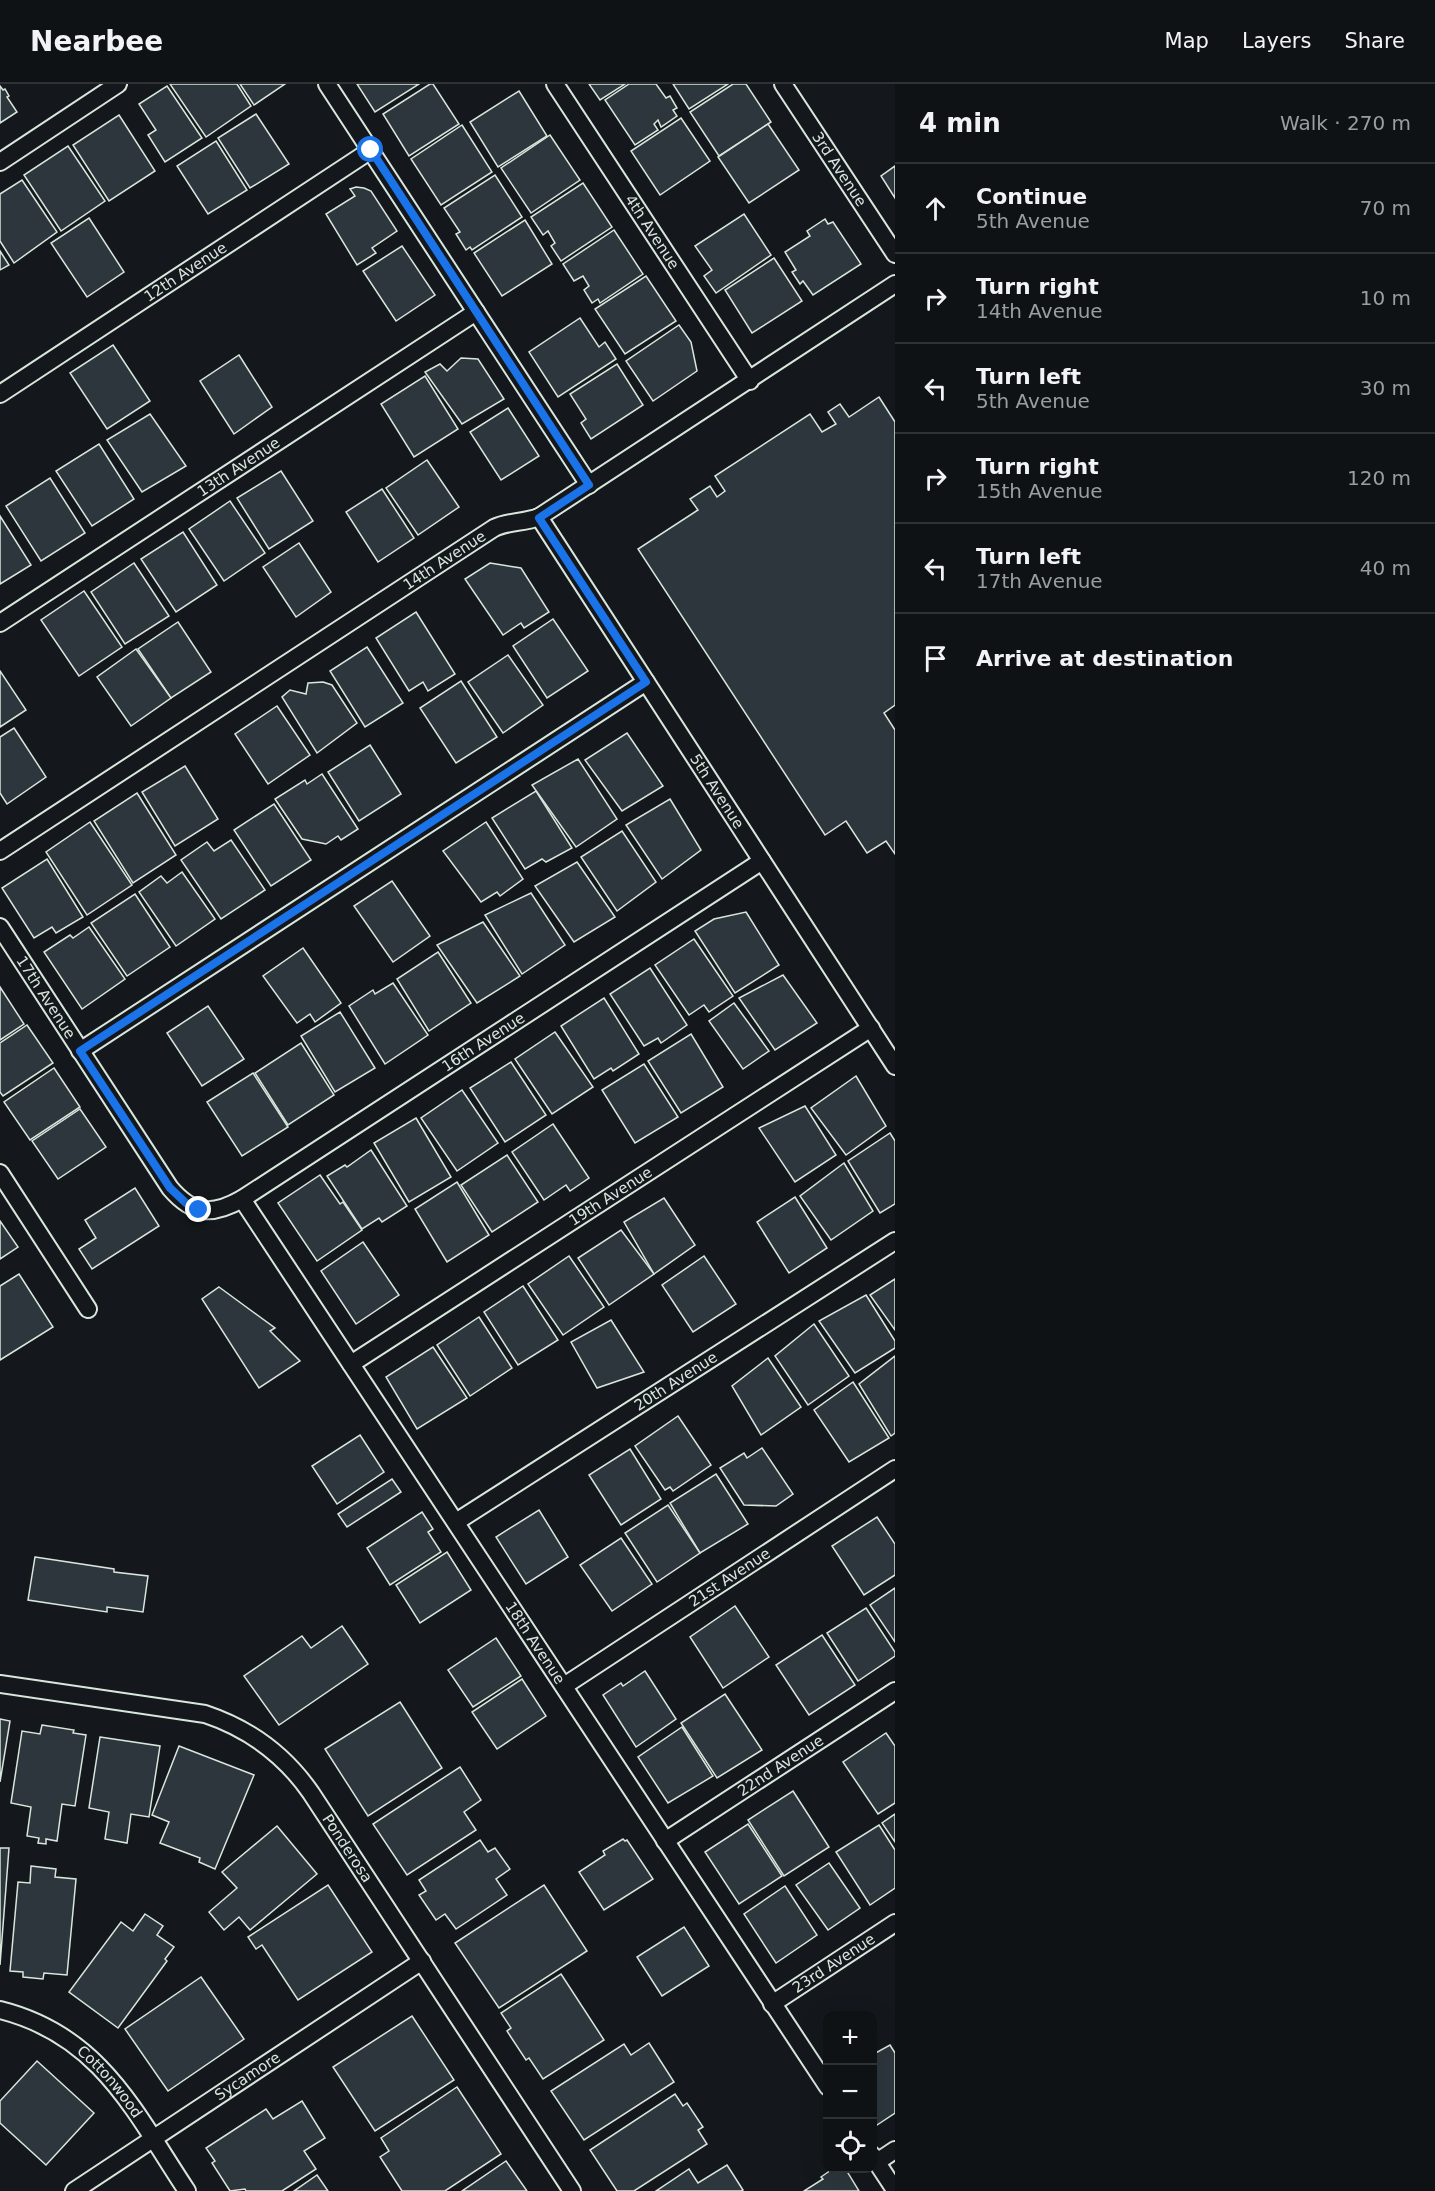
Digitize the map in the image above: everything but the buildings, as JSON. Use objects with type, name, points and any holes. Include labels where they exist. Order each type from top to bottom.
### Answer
[{"type":"lane","points":[[0,162],[118,84]]},
{"type":"lane","points":[[327,84],[589,485]]},
{"type":"lane","name":"4th Avenue","points":[[555,84],[750,381]]},
{"type":"lane","name":"3rd Avenue","points":[[783,84],[895,254]]},
{"type":"lane","name":"12th Avenue","points":[[0,394],[371,150]]},
{"type":"lane","name":"14th Avenue","points":[[0,851],[494,528],[504,523],[527,522],[539,518],[895,284]]},
{"type":"lane","name":"13th Avenue","points":[[0,623],[476,312]]},
{"type":"lane","name":"5th Avenue","points":[[539,518],[895,1066]]},
{"type":"lane","points":[[80,1051],[646,682]]},
{"type":"lane","name":"16th Avenue","points":[[199,1210],[212,1212],[226,1208],[242,1199],[762,861]]},
{"type":"lane","name":"17th Avenue","points":[[0,927],[170,1188],[187,1204],[199,1210]]},
{"type":"lane","name":"19th Avenue","points":[[351,1364],[871,1028]]},
{"type":"lane","points":[[0,1173],[88,1309]]},
{"type":"lane","name":"18th Avenue","points":[[242,1199],[823,2080]]},
{"type":"lane","name":"20th Avenue","points":[[456,1522],[895,1241]]},
{"type":"lane","name":"21st Avenue","points":[[564,1686],[895,1469]]},
{"type":"lane","name":"Ponderosa","points":[[0,1684],[204,1714],[224,1721],[265,1743],[298,1774],[572,2191]]},
{"type":"lane","name":"22nd Avenue","points":[[665,1841],[895,1691]]},
{"type":"lane","name":"23rd Avenue","points":[[772,2004],[895,1923]]},
{"type":"lane","name":"Sycamore","points":[[74,2191],[422,1961]]},
{"type":"lane","name":"Cottonwood","points":[[0,2010],[45,2025],[90,2055],[114,2082],[187,2191]]},
{"type":"lane","points":[[877,2158],[895,2151]]},
{"type":"lane","points":[[877,2162],[895,2190]]},
{"type":"route","points":[[199,1210],[176,1196],[170,1188],[80,1051],[646,682],[539,518],[589,485],[371,150]]}]
